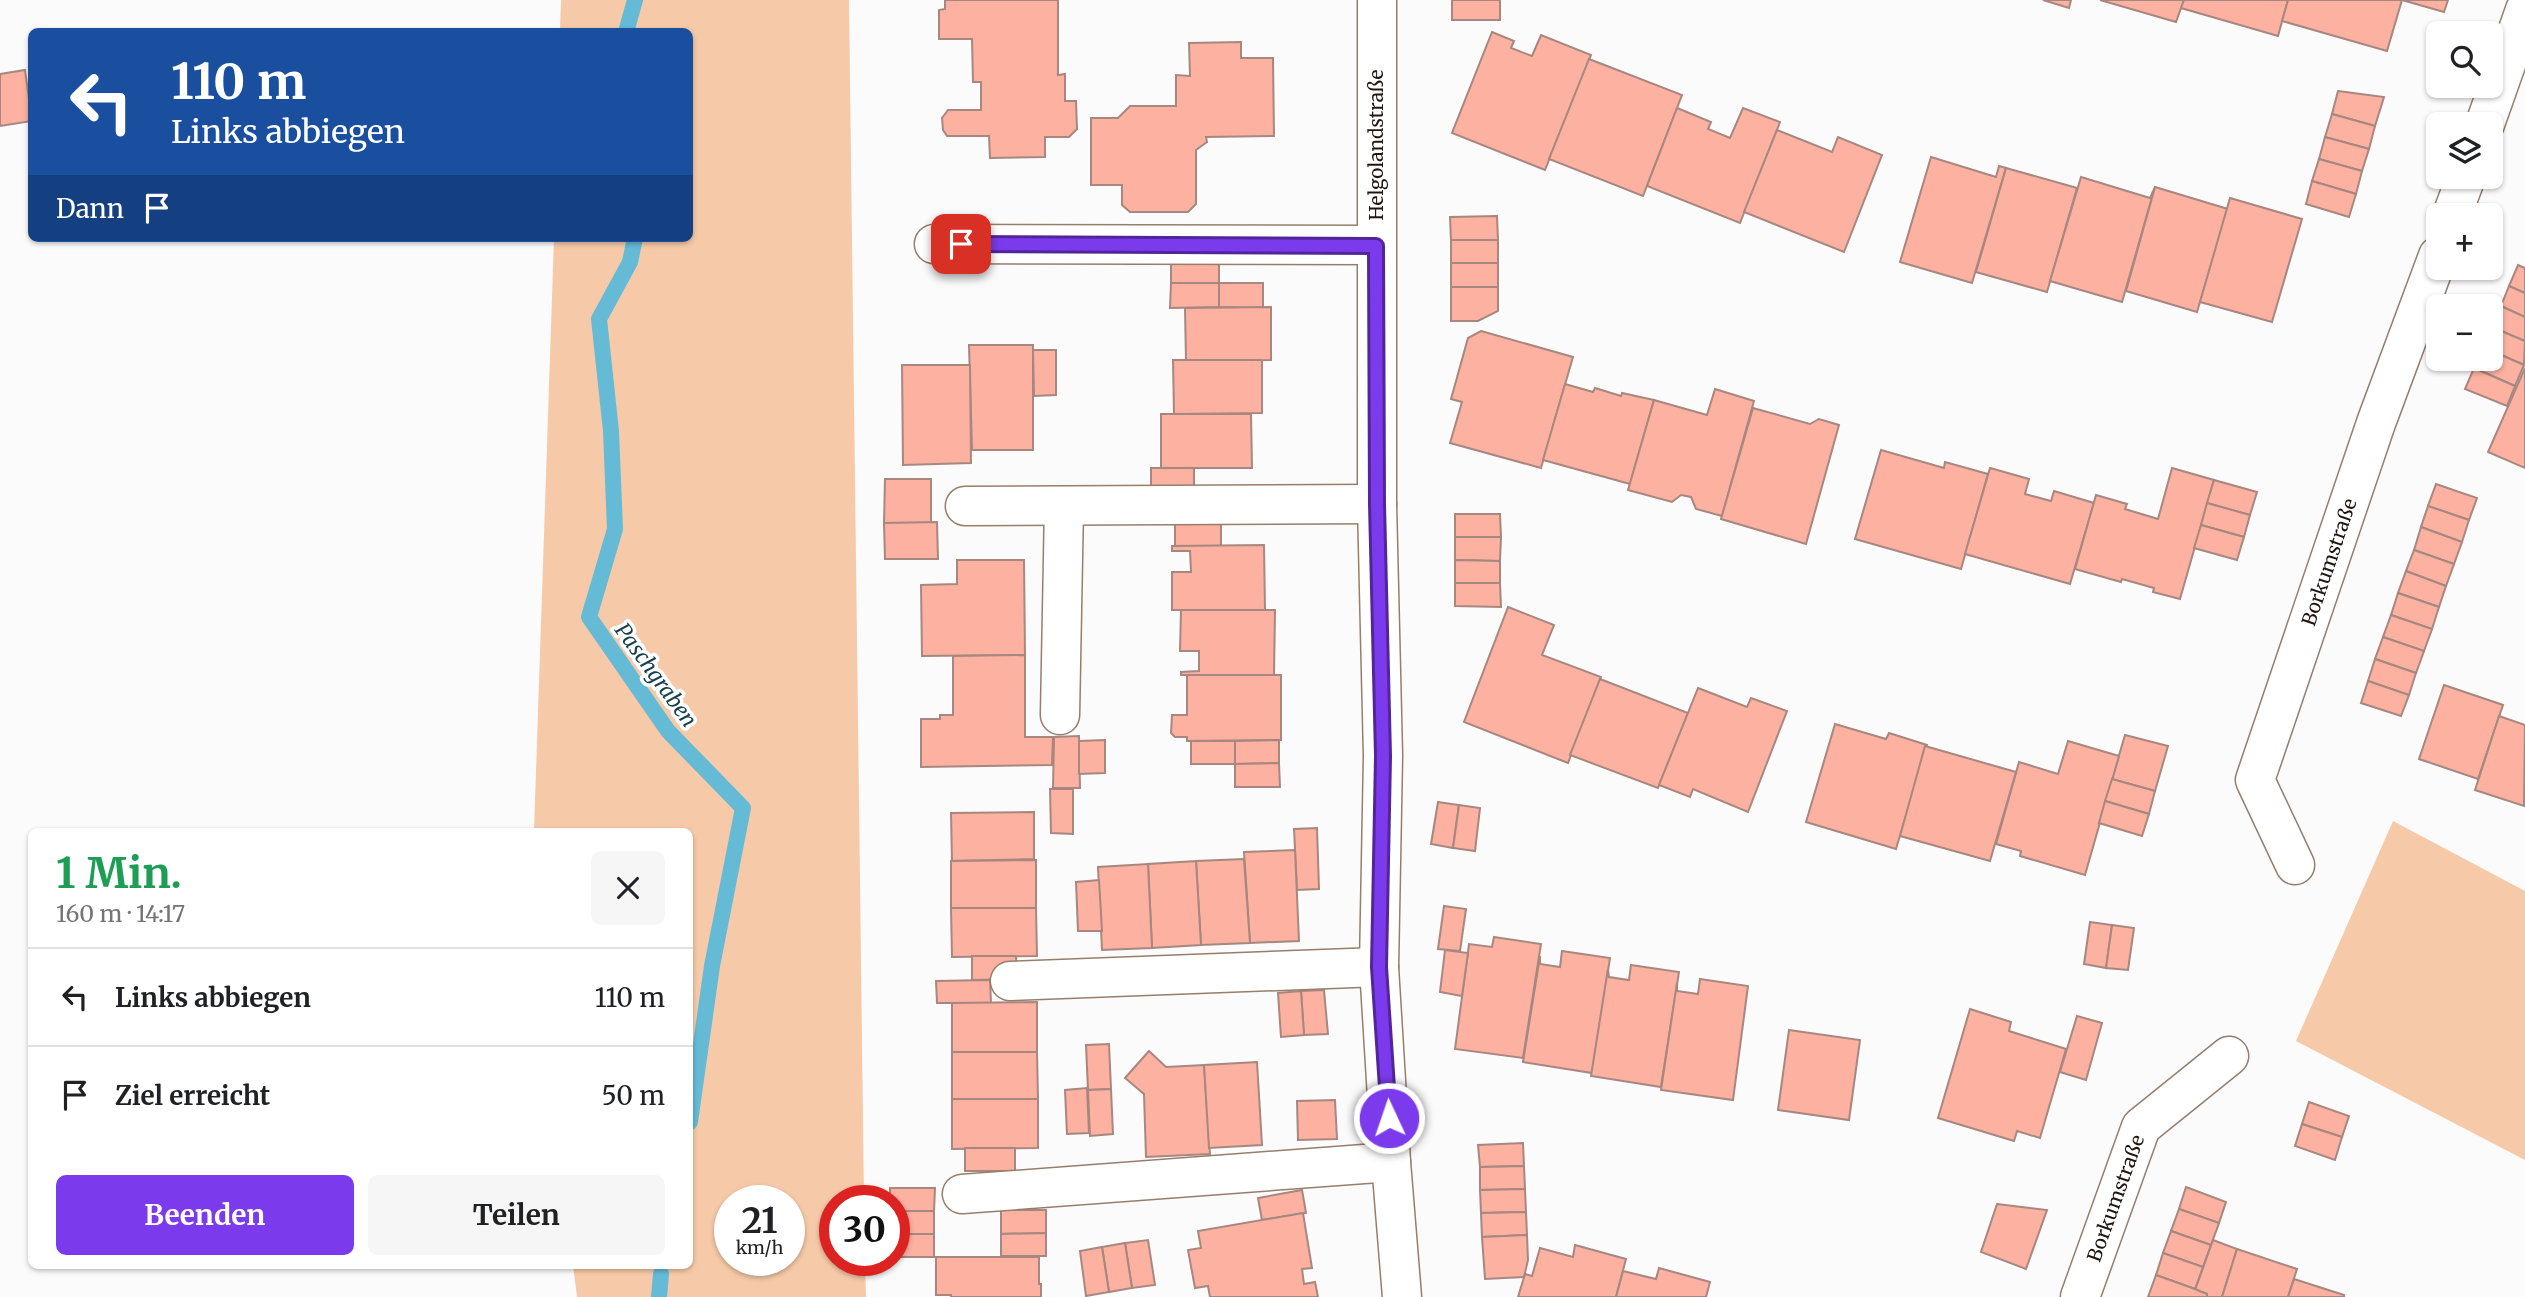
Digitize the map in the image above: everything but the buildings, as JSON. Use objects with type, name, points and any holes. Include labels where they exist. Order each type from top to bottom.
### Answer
[{"type":"street","name":"Helgolandstraße","points":[[1377,0],[1377,504],[1383,756],[1379,967],[1402,1297]]},
{"type":"street","points":[[2489,112],[2525,10]]},
{"type":"street","points":[[934,244],[1376,246]]},
{"type":"street","name":"Borkumstraße","points":[[2295,865],[2255,780],[2372,435],[2429,280]]},
{"type":"street","points":[[965,506],[1377,504]]},
{"type":"street","points":[[1060,715],[1064,506]]},
{"type":"street","points":[[1010,981],[1379,967]]},
{"type":"street","name":"Borkumstraße","points":[[2080,1297],[2141,1127],[2229,1056]]},
{"type":"street","points":[[962,1194],[1391,1163]]},
{"type":"shaded area","points":[[561,0],[849,0],[864,1185],[819,1185],[819,1276],[865,1276],[866,1297],[577,1297],[574,1269],[693,1269],[693,828],[534,828],[554,242],[693,242],[693,28],[560,28]]},
{"type":"shaded area","points":[[2393,821],[2525,891],[2525,1160],[2296,1041]]},
{"type":"waterway","name":"Paschgraben","points":[[627,28],[635,0]]},
{"type":"waterway","name":"Paschgraben","points":[[634,242],[630,262],[599,319],[611,431],[615,529],[589,617],[668,731],[743,808],[712,966],[693,1101]]},
{"type":"waterway","name":"Paschgraben","points":[[659,1297],[661,1274]]},
{"type":"route","points":[[961,244],[1376,246],[1377,504],[1383,756],[1379,967],[1389,1118]]}]
